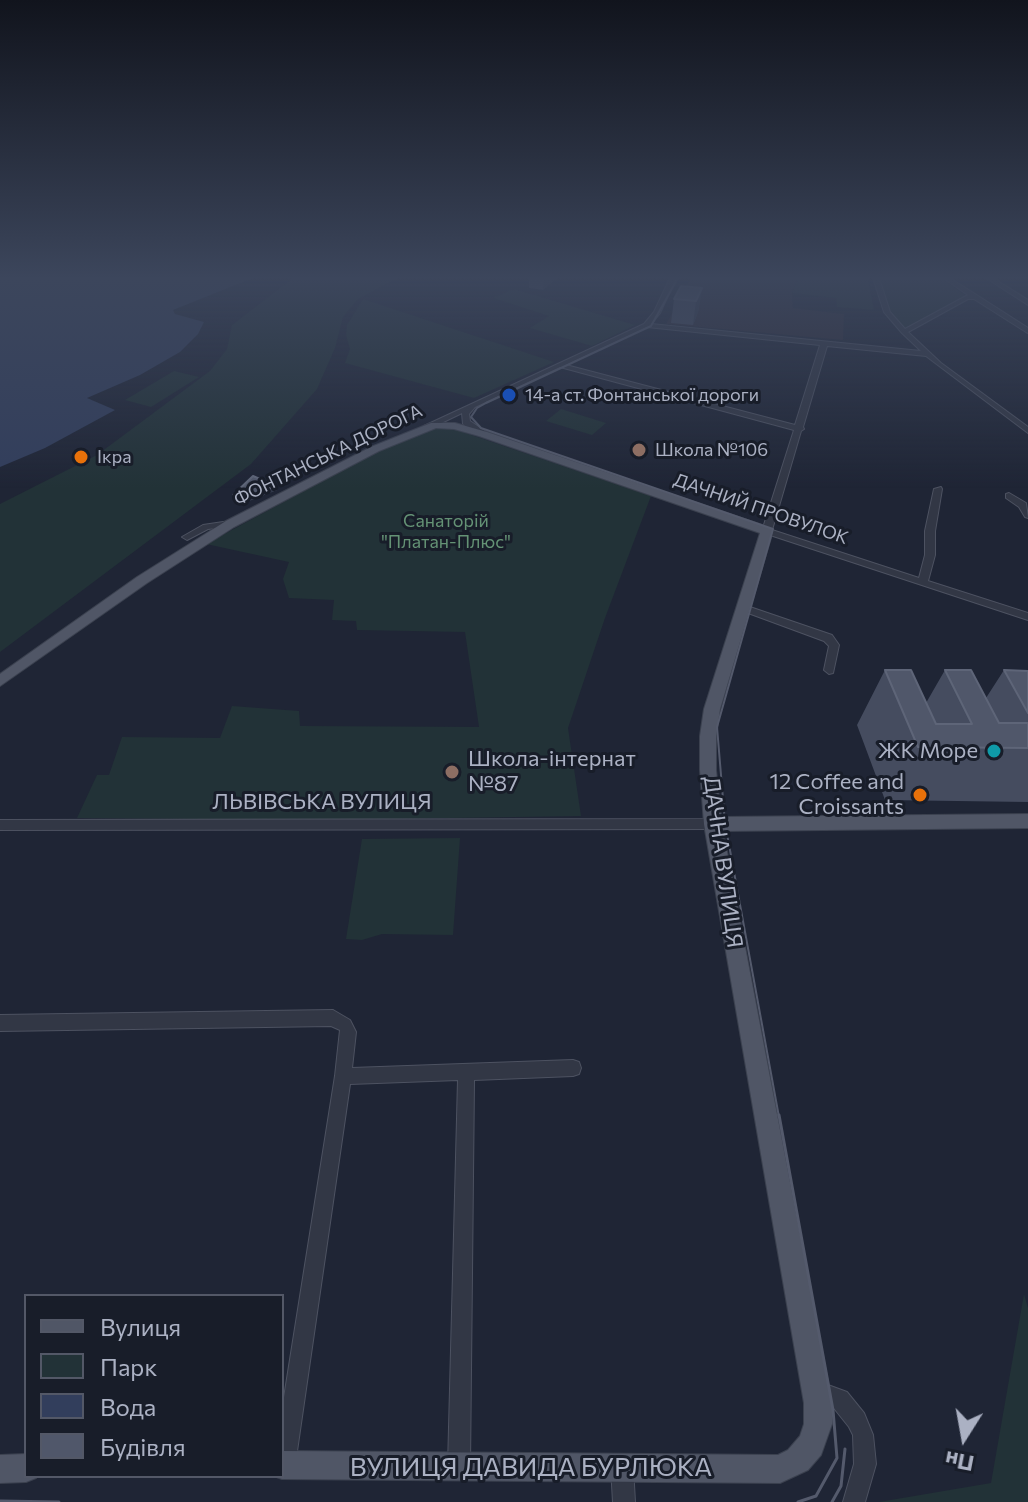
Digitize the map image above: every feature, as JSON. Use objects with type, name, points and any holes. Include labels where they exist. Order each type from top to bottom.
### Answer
[{"type":"main road","name":"ДАЧНИЙ ПРОВУЛОК","points":[[428,426],[448,425],[483,434],[767,531]]},
{"type":"main road","name":"ФОНТАНСЬКА ДОРОГА","points":[[0,681],[142,580],[230,524],[375,449],[428,426]]},
{"type":"main road","name":"ДАЧНА ВУЛИЦЯ","points":[[767,531],[712,709],[708,736],[713,824],[816,1391],[818,1424],[811,1445],[798,1460],[780,1469]]},
{"type":"main road","name":"ЛЬВІВСЬКА ВУЛИЦЯ","points":[[713,824],[1028,821]]},
{"type":"main road","name":"ВУЛИЦЯ ДАВИДА БУРЛЮКА","points":[[284,1465],[780,1469]]},
{"type":"main road","points":[[0,1469],[24,1468]]},
{"type":"street","name":"ФОНТАНСЬКА ДОРОГА","points":[[428,426],[596,348]]},
{"type":"street","name":"ДАЧНА ВУЛИЦЯ","points":[[767,531],[823,348]]},
{"type":"street","points":[[867,348],[928,354]]},
{"type":"street","points":[[922,348],[1028,431]]},
{"type":"street","points":[[559,365],[800,429]]},
{"type":"street","points":[[473,405],[465,418],[469,426],[483,434]]},
{"type":"street","points":[[923,583],[930,555],[930,531],[938,489]]},
{"type":"street","points":[[1009,496],[1023,505],[1028,515]]},
{"type":"street","points":[[187,537],[206,527],[230,524]]},
{"type":"street","name":"ДАЧНИЙ ПРОВУЛОК","points":[[767,531],[1028,617]]},
{"type":"street","points":[[744,608],[828,638],[834,645],[829,670]]},
{"type":"street","name":"ЛЬВІВСЬКА ВУЛИЦЯ","points":[[0,825],[713,824]]},
{"type":"street","points":[[0,1023],[333,1018],[345,1025],[348,1032],[343,1076],[284,1459]]},
{"type":"street","points":[[343,1076],[573,1068]]},
{"type":"street","points":[[459,1466],[466,1072]]},
{"type":"street","points":[[816,1391],[840,1399],[857,1420],[863,1435],[865,1464],[854,1502]]},
{"type":"street","points":[[622,1467],[624,1502]]},
{"type":"green space","points":[[335,348],[317,389],[251,464],[0,652],[0,504],[97,455],[210,371],[227,349]]},
{"type":"green space","points":[[512,348],[554,362],[474,398],[345,363],[350,349]]},
{"type":"green space","points":[[174,371],[199,377],[151,407],[125,400]]},
{"type":"green space","points":[[561,409],[606,423],[592,435],[546,421]]},
{"type":"green space","name":"Санаторій \"Платан-Плюс\"","points":[[436,426],[448,427],[651,496],[568,728],[581,816],[319,820],[77,818],[97,775],[109,775],[122,737],[220,738],[232,706],[299,711],[300,726],[479,727],[465,632],[357,630],[356,621],[332,620],[334,600],[289,598],[283,579],[289,562],[206,544],[376,452]]},
{"type":"green space","points":[[460,838],[453,935],[382,934],[362,940],[346,939],[362,839]]},
{"type":"green space","points":[[1024,1294],[1028,1308],[1028,1502],[879,1502],[991,1483]]},
{"type":"water","points":[[0,348],[184,348],[140,375],[87,398],[115,410],[45,448],[0,467]]},
{"type":"building","points":[[253,476],[276,486],[243,499],[233,495]]},
{"type":"building","points":[[885,670],[911,670],[936,724],[972,724],[945,670],[971,670],[999,723],[1028,723],[1028,748],[918,747]]},
{"type":"building","points":[[1004,670],[1028,671],[1028,713]]},
{"type":"tram line","points":[[604,348],[486,403],[477,408],[471,417],[481,428],[773,529],[717,727],[725,823],[779,1117]]},
{"type":"tram line","points":[[779,1115],[833,1410],[837,1458],[816,1496],[798,1502]]},
{"type":"tram line","points":[[832,1502],[841,1486],[845,1449]]},
{"type":"tram line","points":[[0,1501],[59,1502]]},
{"type":"place","name":"14-а ст. Фонтанської дороги","points":[[509,395]]},
{"type":"place","name":"Школа №106","points":[[639,450]]},
{"type":"place","name":"Ікра","points":[[81,457]]},
{"type":"place","name":"ЖК Море","points":[[994,751]]},
{"type":"place","name":"Школа-інтернат №87","points":[[452,772]]},
{"type":"place","name":"12 Coffee and Croissants","points":[[920,795]]}]
